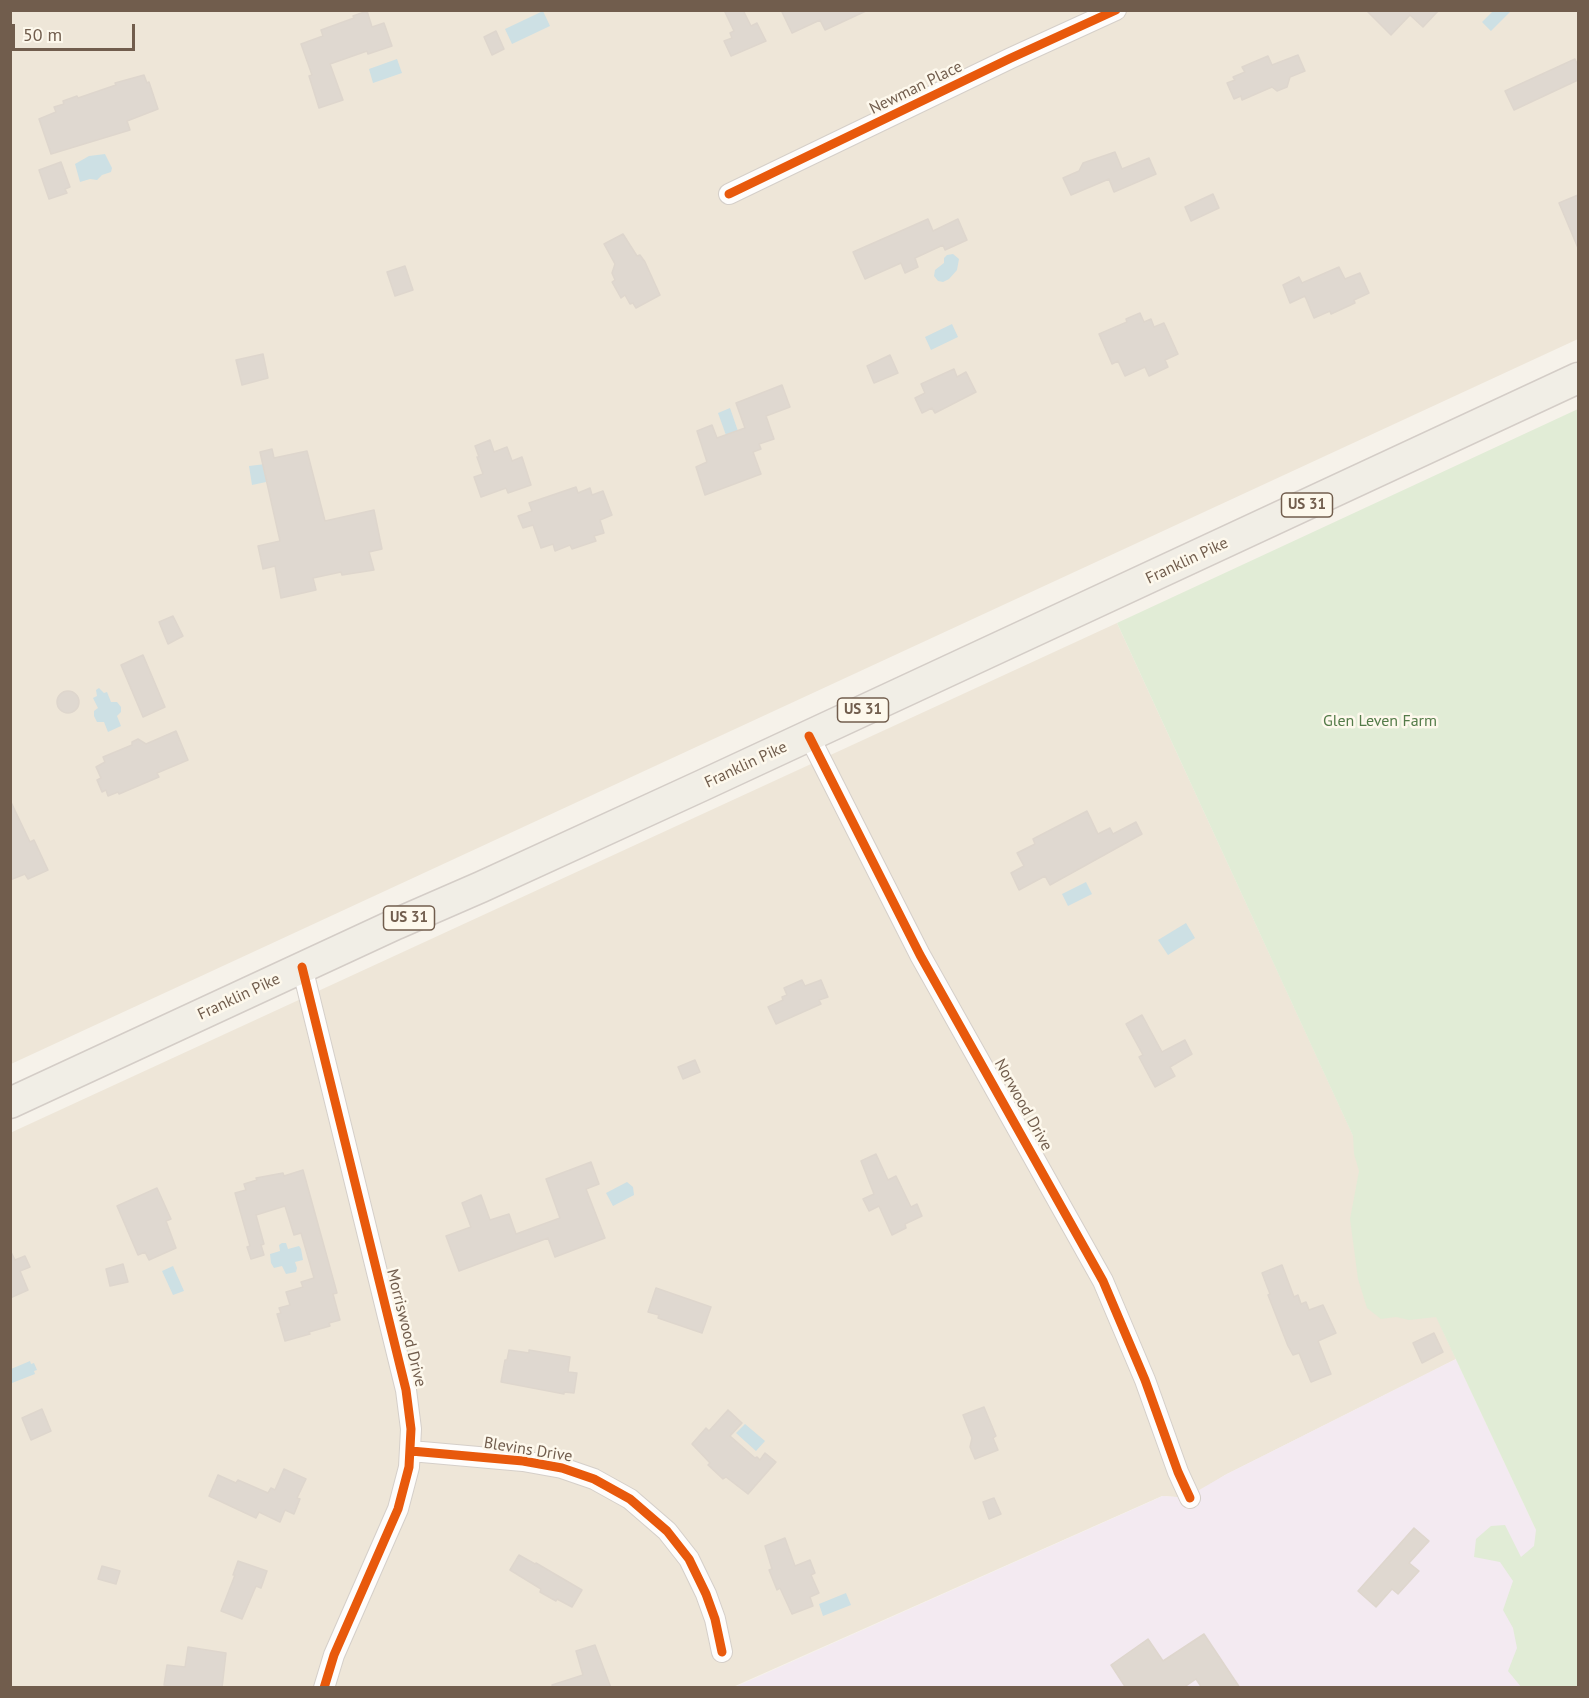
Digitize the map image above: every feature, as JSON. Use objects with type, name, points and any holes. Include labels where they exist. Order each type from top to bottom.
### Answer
[{"type":"main road","name":"Franklin Pike","points":[[10,1103],[809,736],[1578,378]]},
{"type":"street","name":"Newman Place","points":[[729,194],[1116,10]]},
{"type":"street","name":"Norwood Drive","points":[[809,736],[920,955],[1102,1281],[1145,1380],[1178,1472],[1190,1498]]},
{"type":"street","name":"Morriswood Drive","points":[[302,968],[411,1418],[408,1476],[398,1509],[334,1655],[324,1688]]},
{"type":"street","name":"Blevins Drive","points":[[411,1452],[523,1461],[562,1468],[594,1479],[630,1499],[667,1531],[688,1559],[709,1601],[722,1652]]},
{"type":"shaded area","points":[[10,11],[1578,11],[1578,339],[11,1064]]},
{"type":"shaded area","points":[[543,11],[550,26],[512,44],[505,29]]},
{"type":"shaded area","points":[[1493,11],[1511,11],[1491,31],[1482,22]]},
{"type":"shaded area","points":[[397,59],[402,73],[373,83],[369,69]]},
{"type":"shaded area","points":[[105,154],[112,168],[111,172],[102,175],[97,180],[90,179],[80,182],[75,164],[89,156]]},
{"type":"shaded area","points":[[953,254],[959,259],[957,270],[949,279],[943,282],[938,281],[934,276],[935,270],[944,263],[947,255]]},
{"type":"shaded area","points":[[952,324],[958,337],[931,350],[925,337]]},
{"type":"shaded area","points":[[730,408],[739,434],[727,438],[718,413]]},
{"type":"shaded area","points":[[282,462],[285,478],[252,485],[249,466]]},
{"type":"shaded area","points":[[1117,623],[1456,1359],[1225,1475],[1190,1498],[1162,1496],[733,1687],[11,1687],[10,1133]]},
{"type":"shaded area","points":[[99,688],[104,693],[107,692],[111,702],[117,702],[121,707],[121,712],[117,716],[121,726],[108,732],[104,722],[97,722],[94,716],[94,711],[98,708],[93,698],[97,696],[96,690]]},
{"type":"shaded area","points":[[1086,882],[1092,894],[1068,906],[1062,894]]},
{"type":"shaded area","points":[[1186,923],[1195,938],[1168,955],[1158,940]]},
{"type":"shaded area","points":[[627,1182],[633,1187],[634,1195],[613,1206],[606,1193]]},
{"type":"shaded area","points":[[286,1243],[288,1249],[299,1246],[301,1249],[303,1260],[295,1262],[296,1272],[286,1274],[282,1266],[274,1268],[271,1263],[270,1254],[280,1251],[279,1245]]},
{"type":"shaded area","points":[[173,1266],[184,1291],[173,1295],[162,1271]]},
{"type":"shaded area","points":[[1456,1359],[1545,1549],[1563,1688],[733,1688],[1163,1496],[1190,1498],[1194,1493],[1225,1475]]},
{"type":"shaded area","points":[[30,1361],[31,1364],[34,1363],[37,1370],[34,1371],[35,1374],[12,1383],[11,1369]]},
{"type":"shaded area","points":[[745,1424],[765,1441],[756,1451],[736,1433]]},
{"type":"shaded area","points":[[846,1593],[851,1605],[823,1616],[819,1604]]},
{"type":"green space","name":"Glen Leven Farm","points":[[1578,409],[1578,1687],[1522,1688],[1508,1671],[1517,1648],[1513,1628],[1503,1610],[1513,1581],[1500,1562],[1474,1557],[1476,1539],[1491,1526],[1505,1525],[1521,1557],[1534,1546],[1536,1530],[1436,1317],[1409,1320],[1396,1317],[1381,1319],[1367,1308],[1358,1279],[1350,1219],[1359,1171],[1354,1154],[1353,1136],[1117,623]]},
{"type":"building","points":[[724,10],[743,10],[751,26],[757,23],[766,41],[731,56],[724,41],[732,38],[730,33],[734,31]]},
{"type":"building","points":[[781,10],[868,10],[825,30],[820,20],[792,33]]},
{"type":"building","points":[[1366,10],[1439,10],[1423,27],[1410,15],[1391,35]]},
{"type":"building","points":[[367,11],[372,27],[384,23],[392,46],[368,54],[367,51],[330,64],[343,100],[319,108],[309,76],[312,75],[301,44],[323,36],[321,30]]},
{"type":"building","points":[[496,31],[504,49],[492,55],[484,37]]},
{"type":"building","points":[[1298,55],[1305,71],[1290,77],[1287,87],[1277,91],[1272,87],[1242,100],[1241,96],[1234,99],[1227,83],[1235,80],[1233,77],[1245,72],[1242,67],[1268,56],[1272,65]]},
{"type":"building","points":[[1575,59],[1578,66],[1578,80],[1514,110],[1505,91]]},
{"type":"building","points":[[144,75],[147,83],[149,82],[158,109],[127,121],[130,130],[51,154],[39,119],[56,112],[54,107],[64,104],[63,101]]},
{"type":"building","points":[[1115,152],[1122,169],[1149,158],[1156,174],[1114,192],[1109,179],[1071,195],[1063,178],[1079,171],[1083,163]]},
{"type":"building","points":[[61,162],[70,187],[65,189],[67,193],[49,199],[39,170]]},
{"type":"building","points":[[1213,194],[1219,208],[1191,221],[1185,207]]},
{"type":"building","points":[[1578,195],[1578,248],[1559,203]]},
{"type":"building","points":[[928,219],[933,231],[958,219],[967,240],[945,250],[943,245],[915,258],[918,267],[905,273],[901,263],[865,279],[853,252]]},
{"type":"building","points":[[623,234],[637,256],[640,255],[645,262],[660,295],[636,308],[633,303],[630,304],[625,295],[621,298],[612,282],[615,280],[612,273],[615,264],[604,244]]},
{"type":"building","points":[[405,266],[413,290],[395,296],[387,272]]},
{"type":"building","points":[[1339,267],[1345,279],[1360,273],[1369,293],[1354,300],[1355,303],[1331,314],[1330,311],[1314,318],[1305,296],[1290,303],[1283,285],[1299,277],[1302,283]]},
{"type":"building","points":[[1140,313],[1144,322],[1151,319],[1154,327],[1164,323],[1178,354],[1165,360],[1168,367],[1149,376],[1145,367],[1125,376],[1118,361],[1112,364],[1099,334],[1127,322],[1126,319]]},
{"type":"building","points":[[263,354],[268,378],[242,385],[236,360]]},
{"type":"building","points":[[890,355],[898,373],[874,383],[867,366]]},
{"type":"building","points":[[954,369],[957,377],[966,372],[976,392],[935,413],[932,408],[922,413],[915,398],[925,393],[921,384]]},
{"type":"building","points":[[782,385],[790,407],[766,416],[774,439],[759,444],[761,449],[753,452],[761,474],[705,495],[696,467],[707,462],[697,431],[712,425],[717,438],[745,428],[736,403]]},
{"type":"building","points":[[490,440],[494,452],[507,447],[512,461],[522,457],[531,485],[508,493],[506,488],[481,497],[474,477],[483,474],[475,446]]},
{"type":"building","points":[[272,449],[274,458],[307,451],[325,521],[374,510],[382,549],[369,552],[374,570],[342,575],[341,572],[313,578],[316,590],[281,598],[275,566],[263,569],[258,546],[280,541],[260,452]]},
{"type":"building","points":[[576,487],[578,493],[590,488],[592,495],[603,491],[612,515],[600,520],[604,533],[594,536],[596,541],[572,549],[570,545],[555,551],[553,544],[541,548],[533,525],[523,528],[518,516],[532,511],[529,503]]},
{"type":"building","points":[[173,616],[183,636],[168,644],[159,622]]},
{"type":"building","points":[[143,655],[165,707],[143,717],[121,665]]},
{"type":"building","points":[[68,691],[76,694],[79,702],[76,710],[68,713],[60,710],[57,702],[60,694]]},
{"type":"building","points":[[176,731],[188,760],[157,773],[159,777],[119,794],[118,792],[108,796],[106,790],[102,792],[97,780],[101,778],[96,767],[105,762],[103,757],[132,745],[132,742],[138,739],[146,744]]},
{"type":"building","points":[[10,800],[30,842],[34,840],[48,870],[28,879],[25,874],[10,880]]},
{"type":"building","points":[[1087,811],[1098,834],[1110,828],[1113,834],[1136,822],[1142,834],[1050,885],[1045,876],[1019,890],[1011,873],[1024,866],[1017,853],[1035,844],[1033,839]]},
{"type":"building","points":[[802,980],[805,986],[821,980],[828,997],[819,1000],[821,1004],[776,1024],[768,1007],[783,1000],[782,997],[787,995],[784,988]]},
{"type":"building","points":[[1142,1015],[1162,1052],[1185,1040],[1192,1054],[1170,1067],[1175,1076],[1155,1087],[1139,1057],[1143,1055],[1126,1024]]},
{"type":"building","points":[[695,1060],[700,1072],[683,1079],[678,1067]]},
{"type":"building","points":[[876,1154],[888,1180],[896,1176],[911,1207],[917,1204],[922,1216],[905,1224],[906,1228],[892,1235],[879,1206],[869,1211],[863,1199],[874,1194],[861,1161]]},
{"type":"building","points":[[591,1162],[599,1184],[586,1189],[605,1238],[555,1257],[548,1238],[459,1271],[446,1236],[471,1227],[462,1203],[481,1195],[490,1220],[509,1214],[516,1234],[560,1218],[546,1179]]},
{"type":"building","points":[[303,1170],[337,1293],[333,1294],[340,1320],[329,1323],[330,1326],[309,1332],[310,1334],[285,1341],[277,1314],[281,1313],[279,1308],[290,1305],[286,1292],[303,1287],[301,1282],[314,1278],[301,1233],[294,1235],[285,1206],[256,1215],[264,1244],[261,1245],[264,1255],[251,1259],[247,1247],[250,1246],[235,1193],[246,1190],[244,1184],[257,1180],[256,1178],[283,1173],[284,1176]]},
{"type":"building","points":[[157,1188],[171,1219],[166,1221],[176,1248],[149,1260],[145,1252],[138,1255],[117,1206]]},
{"type":"building","points":[[10,1250],[15,1260],[25,1256],[30,1267],[20,1271],[28,1290],[10,1298]]},
{"type":"building","points":[[123,1264],[128,1282],[110,1286],[106,1269]]},
{"type":"building","points":[[1282,1265],[1294,1297],[1298,1295],[1301,1304],[1306,1302],[1309,1310],[1323,1305],[1336,1333],[1318,1341],[1331,1374],[1311,1382],[1299,1353],[1293,1355],[1288,1346],[1262,1273]]},
{"type":"building","points":[[656,1288],[711,1307],[702,1333],[658,1318],[659,1315],[648,1312]]},
{"type":"building","points":[[1434,1333],[1443,1352],[1422,1363],[1413,1343]]},
{"type":"building","points":[[509,1350],[529,1353],[529,1350],[570,1357],[568,1372],[577,1373],[574,1393],[564,1392],[564,1394],[501,1382]]},
{"type":"building","points":[[984,1407],[996,1436],[993,1438],[998,1450],[975,1459],[970,1447],[972,1438],[963,1415]]},
{"type":"building","points":[[42,1409],[51,1431],[31,1440],[22,1418]]},
{"type":"building","points":[[728,1410],[742,1423],[730,1436],[755,1458],[760,1460],[765,1453],[776,1462],[748,1494],[726,1477],[723,1479],[708,1465],[710,1463],[692,1444],[706,1428],[709,1431]]},
{"type":"building","points":[[284,1469],[306,1479],[297,1498],[300,1499],[294,1514],[285,1510],[280,1522],[259,1512],[256,1518],[209,1496],[218,1475],[236,1483],[238,1480],[268,1493],[271,1488],[275,1490]]},
{"type":"building","points":[[994,1498],[1001,1514],[989,1519],[983,1502]]},
{"type":"building","points":[[1414,1528],[1429,1541],[1409,1563],[1419,1571],[1398,1594],[1392,1589],[1376,1607],[1358,1591]]},
{"type":"building","points":[[785,1538],[795,1566],[810,1560],[815,1573],[811,1575],[819,1593],[810,1597],[813,1606],[792,1614],[780,1588],[777,1590],[769,1570],[772,1569],[765,1546]]},
{"type":"building","points":[[519,1555],[582,1590],[572,1607],[540,1592],[541,1589],[510,1570]]},
{"type":"building","points":[[238,1561],[267,1571],[261,1588],[256,1586],[242,1619],[221,1611]]},
{"type":"building","points":[[102,1566],[120,1571],[116,1584],[98,1579]]},
{"type":"building","points":[[1204,1634],[1240,1688],[1202,1688],[1196,1679],[1183,1688],[1126,1688],[1111,1665],[1148,1639],[1163,1661]]},
{"type":"building","points":[[595,1645],[611,1688],[553,1688],[552,1685],[583,1675],[576,1651]]},
{"type":"building","points":[[188,1647],[226,1653],[222,1688],[176,1688],[164,1685],[167,1665],[185,1667]]},
{"type":"cycle path","points":[[729,194],[1116,10]]},
{"type":"cycle path","points":[[809,736],[920,955],[1103,1281],[1145,1380],[1178,1472],[1190,1498]]},
{"type":"cycle path","points":[[302,967],[406,1390],[411,1429],[409,1467],[398,1509],[334,1655],[324,1688]]},
{"type":"cycle path","points":[[411,1451],[523,1461],[562,1468],[594,1479],[630,1499],[667,1531],[689,1559],[715,1619],[722,1652]]}]
